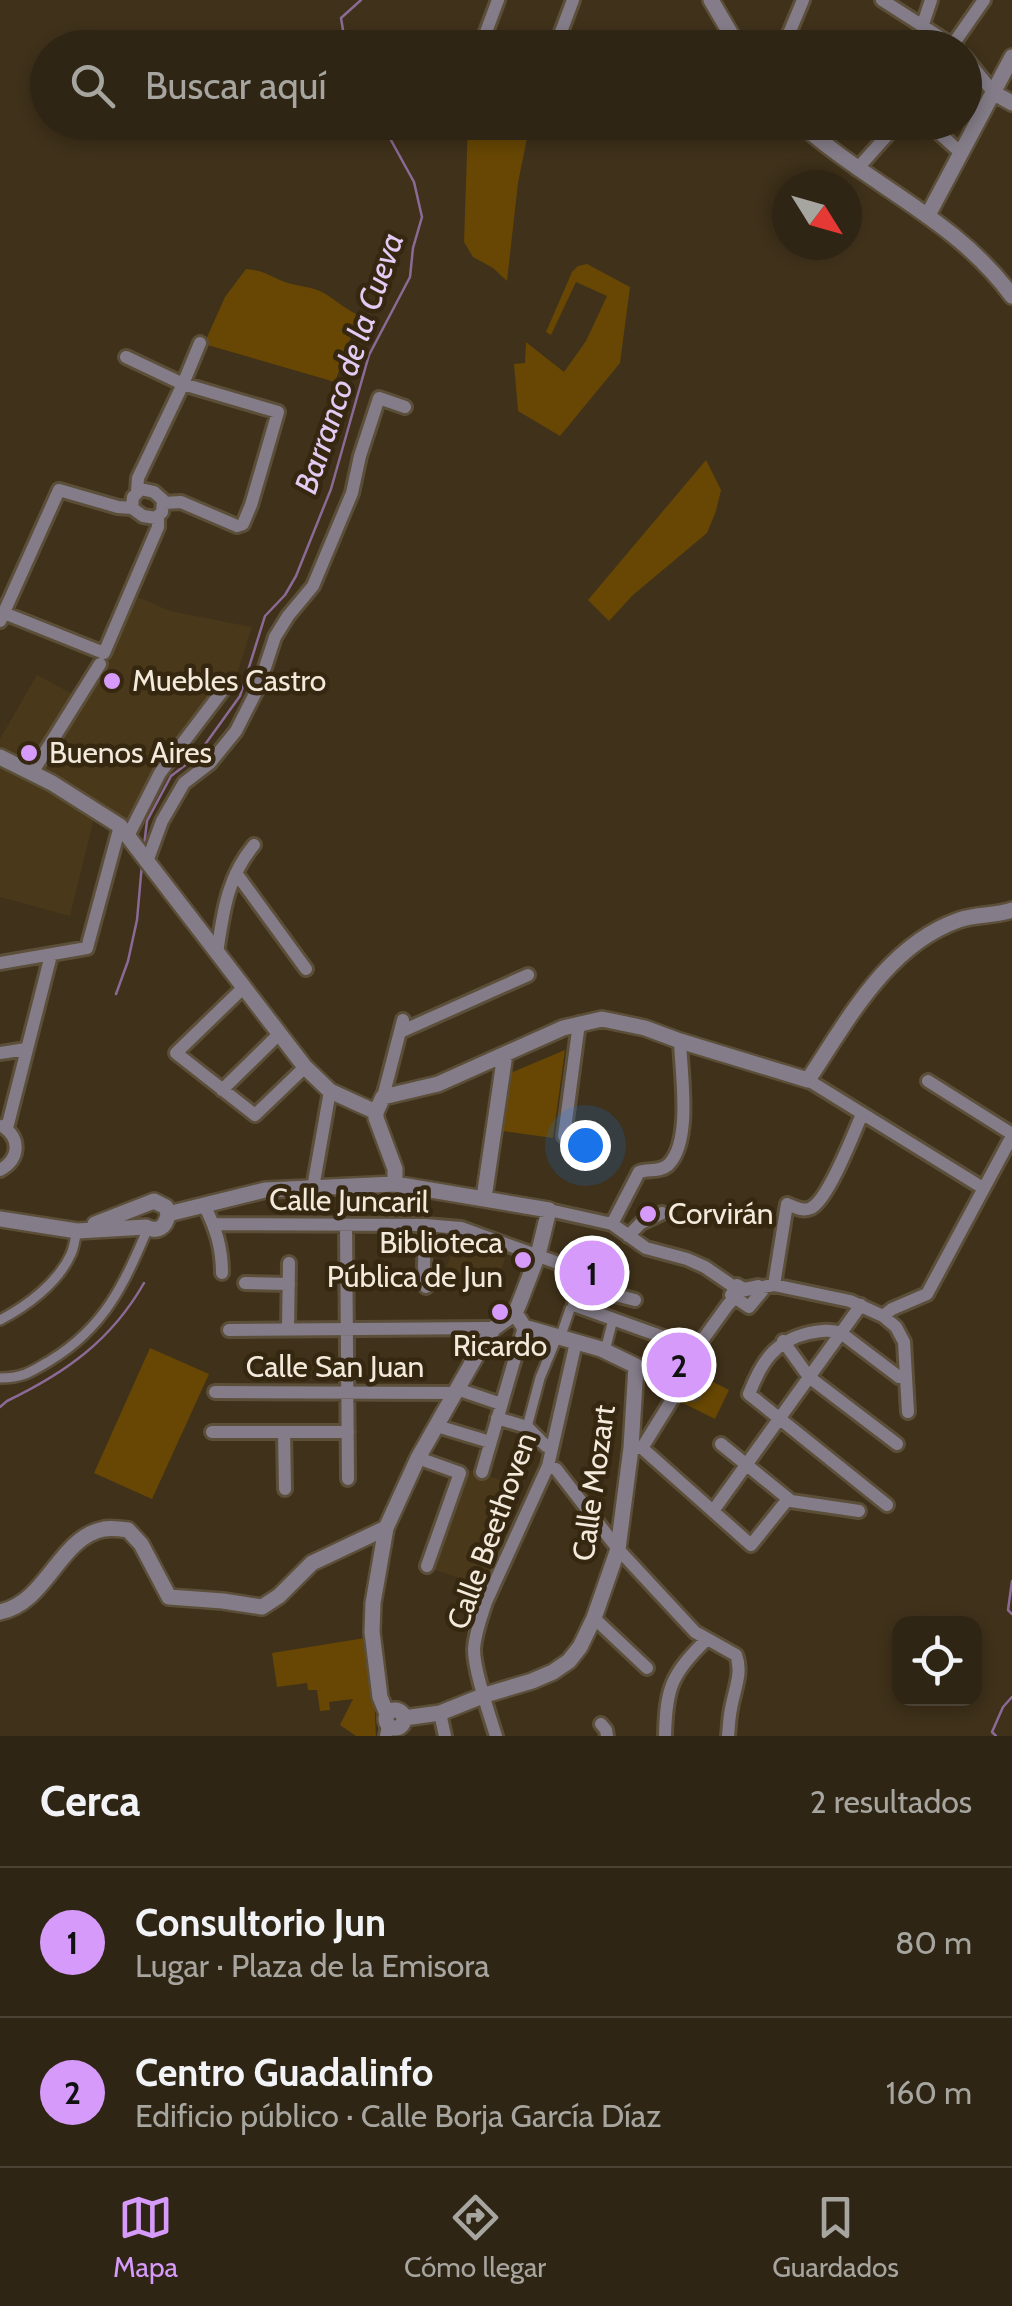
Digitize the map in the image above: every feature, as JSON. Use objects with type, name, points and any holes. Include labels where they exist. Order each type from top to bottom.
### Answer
[{"type":"street","points":[[487,30],[498,0]]},
{"type":"street","points":[[561,30],[572,0]]},
{"type":"street","points":[[711,0],[728,30]]},
{"type":"street","points":[[790,30],[802,0]]},
{"type":"street","points":[[882,0],[932,30]]},
{"type":"street","points":[[923,24],[931,0]]},
{"type":"street","points":[[965,30],[984,0]]},
{"type":"street","points":[[982,115],[1012,57]]},
{"type":"street","points":[[982,79],[994,94],[1012,103]]},
{"type":"street","points":[[822,140],[958,237],[1012,296]]},
{"type":"street","points":[[858,169],[883,140]]},
{"type":"street","points":[[947,140],[961,153]]},
{"type":"street","points":[[928,215],[968,140]]},
{"type":"street","points":[[132,508],[138,478],[200,343]]},
{"type":"street","points":[[126,357],[183,384],[278,412],[243,524],[237,526],[181,502],[161,510],[148,518],[132,508],[118,508],[58,490],[3,609],[104,653],[158,527],[161,510],[161,498],[144,489],[136,492]]},
{"type":"street","points":[[148,859],[162,821],[184,783],[210,763],[236,731],[259,686],[275,637],[313,586],[352,493],[378,398],[405,407]]},
{"type":"street","points":[[32,773],[100,664]]},
{"type":"street","points":[[0,963],[87,948],[124,831],[160,773],[226,686]]},
{"type":"street","points":[[0,757],[124,831],[305,1067],[330,1091],[380,1104],[438,1084],[579,1023],[602,1019],[645,1028],[808,1080],[983,1188]]},
{"type":"street","points":[[216,953],[226,894],[242,859],[254,845]]},
{"type":"street","points":[[236,873],[306,969]]},
{"type":"street","points":[[808,1080],[890,964],[919,940],[961,919],[1012,910]]},
{"type":"street","points":[[0,1170],[11,1163],[16,1148],[16,1141],[3,1126],[51,955]]},
{"type":"street","points":[[395,1184],[380,1104],[402,1026],[528,975]]},
{"type":"street","points":[[243,988],[176,1053],[255,1115],[305,1067]]},
{"type":"street","points":[[564,1136],[579,1023]]},
{"type":"street","points":[[222,1090],[279,1034]]},
{"type":"street","points":[[612,1224],[639,1172],[662,1169],[669,1164],[680,1141],[684,1123],[680,1041]]},
{"type":"street","points":[[0,1053],[26,1049]]},
{"type":"street","points":[[484,1198],[505,1054]]},
{"type":"street","points":[[883,1316],[927,1294],[1012,1135],[928,1081]]},
{"type":"street","points":[[313,1188],[330,1091]]},
{"type":"street","points":[[767,1287],[787,1204],[801,1210],[812,1208],[824,1197],[862,1114]]},
{"type":"street","points":[[168,1214],[265,1190],[395,1184],[612,1224],[646,1248],[705,1267],[737,1292],[749,1307],[767,1287],[861,1305],[883,1316],[896,1327],[904,1342],[908,1412]]},
{"type":"street","points":[[0,1218],[77,1231],[152,1230],[163,1227],[168,1214],[160,1203],[150,1202],[77,1231]]},
{"type":"street","points":[[204,1206],[222,1253],[222,1273]]},
{"type":"street","points":[[143,1207],[140,1216],[147,1228]]},
{"type":"street","points":[[482,1472],[550,1210]]},
{"type":"street","points":[[628,1236],[642,1222],[662,1213]]},
{"type":"street","name":"Calle Juncaril","points":[[214,1224],[461,1228],[580,1270],[580,1286]]},
{"type":"street","points":[[346,1225],[348,1480]]},
{"type":"street","points":[[426,1225],[426,1287]]},
{"type":"street","points":[[0,1378],[21,1378],[74,1346],[98,1322],[128,1274],[147,1228]]},
{"type":"street","points":[[0,1320],[43,1290],[71,1254],[77,1231]]},
{"type":"street","points":[[288,1330],[289,1263]]},
{"type":"street","points":[[697,1282],[705,1267]]},
{"type":"street","points":[[245,1284],[289,1284]]},
{"type":"street","points":[[526,1427],[540,1378],[564,1339],[580,1286],[635,1300]]},
{"type":"street","points":[[737,1292],[701,1342],[678,1387],[636,1448],[751,1545],[788,1499]]},
{"type":"street","points":[[574,1305],[663,1337]]},
{"type":"street","points":[[713,1511],[861,1305]]},
{"type":"street","points":[[605,1351],[613,1319]]},
{"type":"street","points":[[229,1330],[494,1328],[519,1320],[605,1351],[693,1393]]},
{"type":"street","points":[[387,1725],[372,1632],[386,1528],[418,1458],[494,1328]]},
{"type":"street","points":[[887,1506],[748,1394],[762,1366],[783,1342],[832,1329],[899,1377]]},
{"type":"street","name":"Calle Beethoven","points":[[496,1736],[475,1663],[474,1645],[486,1602],[548,1466],[564,1339]]},
{"type":"street","points":[[783,1342],[809,1378],[897,1444]]},
{"type":"street","name":"Calle Mozart","points":[[387,1725],[397,1710],[404,1718],[440,1713],[553,1672],[580,1647],[618,1548],[636,1448],[636,1366]]},
{"type":"street","name":"Calle San Juan","points":[[215,1392],[456,1391],[501,1404]]},
{"type":"street","points":[[497,1418],[526,1427],[552,1448]]},
{"type":"street","points":[[436,1426],[490,1442]]},
{"type":"street","points":[[212,1432],[348,1432]]},
{"type":"street","points":[[284,1432],[285,1490]]},
{"type":"street","points":[[721,1444],[791,1501],[859,1511]]},
{"type":"street","points":[[418,1458],[460,1473],[427,1566]]},
{"type":"street","points":[[548,1466],[556,1469],[618,1548],[695,1632],[736,1655],[739,1664],[728,1736]]},
{"type":"street","points":[[0,1612],[31,1597],[85,1537],[106,1528],[128,1530],[141,1544],[169,1598],[223,1600],[262,1608],[312,1563],[386,1528]]},
{"type":"street","points":[[594,1618],[646,1668]]},
{"type":"street","points":[[665,1736],[671,1681],[707,1639]]},
{"type":"street","points":[[440,1713],[445,1736]]},
{"type":"shaded area","points":[[467,140],[527,140],[507,281],[473,257],[464,242]]},
{"type":"shaded area","points":[[587,264],[630,287],[620,363],[560,436],[518,411],[514,364],[525,363],[526,342],[564,372],[586,341],[607,296],[576,282],[551,335],[546,332],[572,272]]},
{"type":"shaded area","points":[[246,269],[319,291],[359,315],[335,382],[204,344],[225,297]]},
{"type":"shaded area","points":[[706,460],[721,490],[707,533],[633,595],[609,621],[588,600]]},
{"type":"shaded area","points":[[138,597],[170,611],[252,627],[234,683],[156,781],[129,829],[97,806],[70,916],[0,897],[0,739],[37,675],[82,699]]},
{"type":"shaded area","points":[[565,1050],[553,1138],[503,1131],[508,1074]]},
{"type":"shaded area","points":[[458,1233],[508,1250],[496,1285],[446,1269]]},
{"type":"shaded area","points":[[150,1348],[209,1374],[152,1499],[94,1473]]},
{"type":"shaded area","points":[[687,1369],[729,1390],[715,1419],[673,1398]]},
{"type":"shaded area","points":[[467,1469],[504,1481],[483,1526],[508,1540],[484,1586],[429,1568]]},
{"type":"shaded area","points":[[365,1638],[376,1736],[356,1736],[340,1725],[353,1699],[329,1702],[330,1710],[320,1711],[317,1690],[308,1690],[307,1683],[277,1687],[272,1653]]},
{"type":"waterway","name":"Barranco de la Cueva","points":[[343,30],[341,18],[361,0]]},
{"type":"waterway","name":"Barranco de la Cueva","points":[[144,846],[147,821],[171,776],[196,757],[240,696],[265,616],[296,576],[331,489],[369,355],[410,277],[422,217],[414,182],[391,140]]},
{"type":"waterway","name":"Barranco de la Cueva","points":[[116,994],[137,920],[142,864]]},
{"type":"waterway","name":"Barranco de la Cueva","points":[[0,1407],[85,1353],[117,1322],[144,1283]]},
{"type":"waterway","points":[[1012,1581],[1008,1610],[1012,1614]]},
{"type":"waterway","points":[[996,1736],[992,1732],[1012,1697]]},
{"type":"place","name":"Muebles Castro","points":[[112,681]]},
{"type":"place","name":"Buenos Aires","points":[[29,753]]},
{"type":"place","name":"Corvirán","points":[[648,1214]]},
{"type":"place","name":"Biblioteca Pública de Jun","points":[[523,1260]]},
{"type":"place","name":"Consultorio Jun","points":[[592,1273]]},
{"type":"place","name":"Ricardo","points":[[500,1312]]},
{"type":"place","name":"Centro Guadalinfo","points":[[679,1365]]}]
